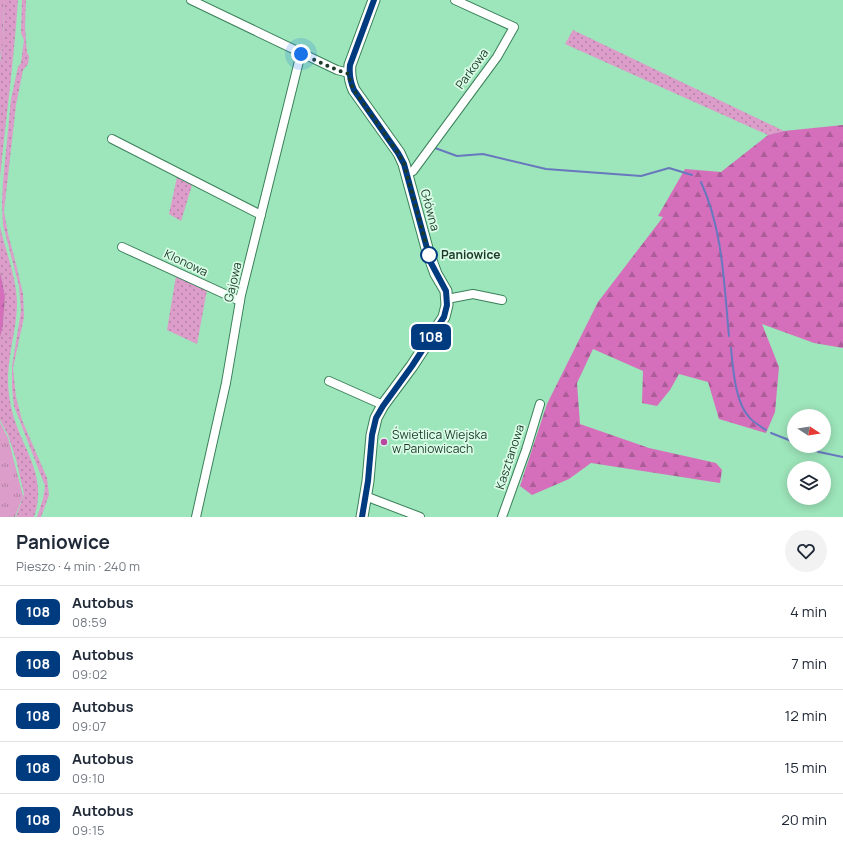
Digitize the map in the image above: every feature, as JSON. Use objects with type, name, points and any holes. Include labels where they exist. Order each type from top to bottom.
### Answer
[{"type":"street","points":[[191,0],[301,54],[349,74],[352,57],[374,0]]},
{"type":"street","name":"Parkowa","points":[[407,174],[413,171],[497,57],[514,27],[455,0]]},
{"type":"street","name":"Gajowa","points":[[196,517],[226,383],[240,301],[301,54]]},
{"type":"street","name":"Główna","points":[[349,74],[350,82],[354,90],[398,153],[407,174],[431,263],[446,291],[447,298]]},
{"type":"street","points":[[112,139],[261,215]]},
{"type":"street","name":"Klonowa","points":[[122,247],[240,301]]},
{"type":"street","points":[[362,517],[373,426],[383,406],[412,366],[444,317],[447,298],[473,294],[502,300]]},
{"type":"street","points":[[329,381],[383,406]]},
{"type":"street","name":"Kasztanowa","points":[[502,517],[526,450],[540,404]]},
{"type":"street","points":[[365,496],[420,517]]},
{"type":"green space","points":[[0,0],[4,0],[3,44],[0,58]]},
{"type":"green space","points":[[4,0],[18,0],[0,178],[0,62],[3,43]]},
{"type":"green space","points":[[22,0],[26,0],[25,27],[27,53],[29,56],[28,64],[23,70],[16,105],[4,211],[8,234],[23,294],[24,317],[13,368],[16,397],[22,420],[47,478],[49,495],[41,517],[37,517],[43,499],[45,486],[14,406],[12,366],[21,311],[19,286],[3,225],[2,204],[11,99],[18,67],[21,63],[24,40],[21,33]]},
{"type":"green space","points":[[573,30],[784,131],[768,135],[565,44]]},
{"type":"green space","points":[[843,125],[843,348],[814,343],[762,324],[779,367],[775,412],[766,433],[719,419],[708,382],[679,374],[670,390],[657,406],[642,403],[643,371],[593,349],[577,383],[580,424],[649,448],[716,463],[722,470],[720,483],[591,463],[569,479],[532,495],[520,486],[547,404],[598,302],[663,217],[658,216],[685,169],[721,172],[768,135],[784,131]]},
{"type":"green space","points":[[177,177],[192,185],[181,221],[169,214]]},
{"type":"green space","points":[[0,226],[13,274],[17,303],[8,369],[9,396],[15,421],[31,460],[38,486],[38,501],[34,517],[16,517],[24,494],[16,459],[8,435],[0,420],[0,338],[3,325],[5,296],[0,271]]},
{"type":"green space","points":[[0,271],[5,296],[3,325],[0,338]]},
{"type":"green space","points":[[176,276],[207,290],[197,344],[167,330]]},
{"type":"green space","points":[[0,422],[8,438],[23,496],[15,517],[0,517]]},
{"type":"waterway","points":[[435,148],[457,156],[483,154],[546,169],[641,176],[669,168],[692,175]]},
{"type":"waterway","points":[[701,182],[714,219],[718,238],[724,277],[729,336]]},
{"type":"waterway","points":[[731,348],[738,394],[744,411],[751,419],[766,430]]},
{"type":"waterway","points":[[771,433],[787,439]]},
{"type":"waterway","points":[[824,453],[843,457]]},
{"type":"bus line","name":"108","points":[[362,517],[368,481],[370,446],[373,426],[376,418],[444,317],[447,305],[446,291],[431,263],[404,164],[350,82],[349,74],[352,57],[374,0]]},
{"type":"place","name":"Paniowice","points":[[429,255]]},
{"type":"place","name":"Świetlica Wiejska w Paniowicach","points":[[384,442]]},
{"type":"route","points":[[301,54],[349,74],[350,82],[354,90],[404,164],[429,255]]}]
